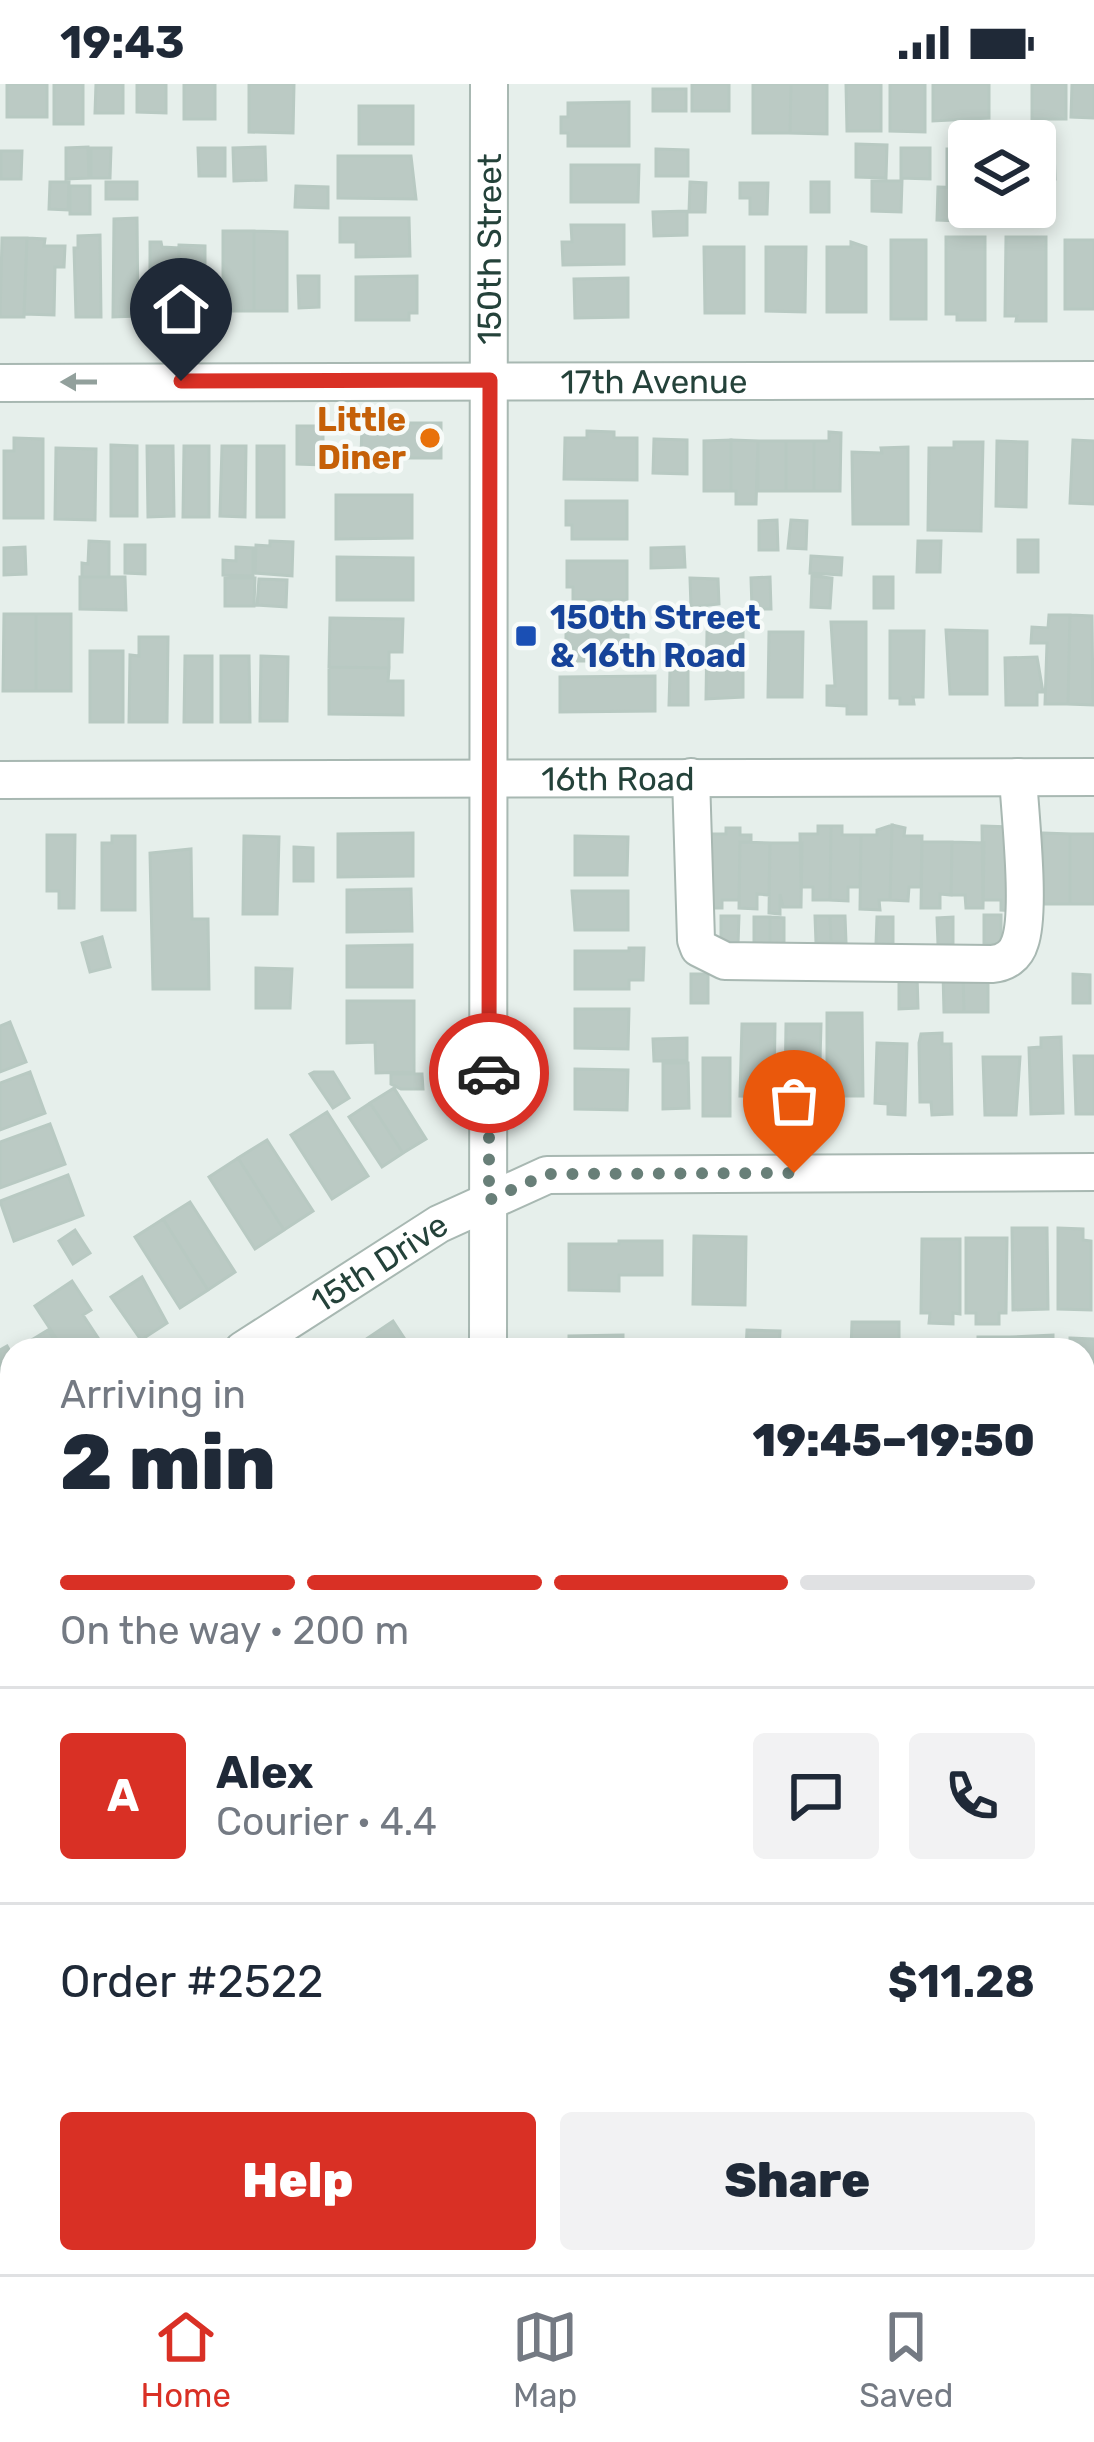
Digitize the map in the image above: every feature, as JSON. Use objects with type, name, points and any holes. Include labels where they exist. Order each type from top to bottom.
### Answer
[{"type":"street","name":"150th Street","points":[[488,1338],[489,84]]},
{"type":"street","name":"17th Avenue","points":[[0,382],[1094,380]]},
{"type":"street","points":[[691,777],[696,940],[710,956],[778,964],[992,964],[1002,963],[1020,944],[1018,777]]},
{"type":"street","name":"16th Road","points":[[0,779],[1094,777]]},
{"type":"street","name":"15th Drive","points":[[262,1338],[439,1224],[547,1174],[1094,1172]]},
{"type":"building","points":[[7,84],[47,84],[47,117],[7,117]]},
{"type":"building","points":[[54,84],[83,84],[83,124],[54,124]]},
{"type":"building","points":[[96,84],[123,84],[123,113],[95,113]]},
{"type":"building","points":[[137,84],[166,84],[166,113],[137,112]]},
{"type":"building","points":[[184,84],[215,84],[215,119],[184,119]]},
{"type":"building","points":[[249,84],[294,84],[293,133],[249,132]]},
{"type":"building","points":[[692,84],[729,84],[729,111],[692,111]]},
{"type":"building","points":[[753,84],[791,84],[790,133],[753,133]]},
{"type":"building","points":[[791,84],[827,84],[827,134],[790,133]]},
{"type":"building","points":[[846,84],[881,84],[881,131],[847,131]]},
{"type":"building","points":[[890,84],[925,84],[925,132],[890,131]]},
{"type":"building","points":[[933,84],[989,84],[989,118],[933,121]]},
{"type":"building","points":[[1032,84],[1066,84],[1066,119],[1032,119]]},
{"type":"building","points":[[1072,84],[1094,84],[1094,118],[1071,117]]},
{"type":"building","points":[[653,89],[686,89],[686,111],[653,111]]},
{"type":"building","points":[[629,102],[629,146],[568,146],[568,133],[561,133],[561,117],[568,117],[568,103]]},
{"type":"building","points":[[359,106],[413,106],[413,144],[359,144]]},
{"type":"building","points":[[856,144],[887,145],[886,178],[856,177]]},
{"type":"building","points":[[88,147],[89,178],[66,179],[66,148]]},
{"type":"building","points":[[265,147],[266,180],[234,181],[233,148]]},
{"type":"building","points":[[91,148],[111,148],[110,178],[91,178]]},
{"type":"building","points":[[198,148],[225,148],[225,176],[199,176]]},
{"type":"building","points":[[901,148],[930,148],[930,179],[901,178]]},
{"type":"building","points":[[656,149],[688,150],[688,176],[656,176]]},
{"type":"building","points":[[1,151],[22,151],[21,179],[1,179]]},
{"type":"building","points":[[338,156],[411,156],[416,199],[338,198]]},
{"type":"building","points":[[571,165],[639,165],[638,202],[571,202]]},
{"type":"building","points":[[872,181],[902,181],[901,212],[872,211]]},
{"type":"building","points":[[50,182],[69,182],[68,210],[49,209]]},
{"type":"building","points":[[106,182],[137,182],[137,199],[106,199]]},
{"type":"building","points":[[690,182],[706,183],[705,212],[689,212]]},
{"type":"building","points":[[811,182],[829,182],[829,212],[811,212]]},
{"type":"building","points":[[740,183],[768,183],[767,214],[750,214],[750,198],[740,198]]},
{"type":"building","points":[[70,186],[90,186],[90,214],[70,214]]},
{"type":"building","points":[[296,186],[328,187],[328,208],[295,207]]},
{"type":"building","points":[[938,187],[948,187],[948,220],[937,220]]},
{"type":"building","points":[[687,211],[687,235],[654,236],[653,212]]},
{"type":"building","points":[[137,218],[138,316],[113,317],[114,219]]},
{"type":"building","points":[[340,218],[409,218],[410,256],[356,257],[356,242],[340,242]]},
{"type":"building","points":[[571,225],[624,225],[624,264],[563,265],[562,242],[572,242]]},
{"type":"building","points":[[223,231],[254,231],[254,311],[223,311]]},
{"type":"building","points":[[254,231],[287,232],[287,311],[254,311]]},
{"type":"building","points":[[100,235],[101,317],[76,317],[74,248],[78,248],[78,236]]},
{"type":"building","points":[[946,237],[985,237],[985,320],[957,320],[957,314],[946,314]]},
{"type":"building","points":[[1006,237],[1046,237],[1046,321],[1016,321],[1017,316],[1005,316]]},
{"type":"building","points":[[2,238],[27,238],[24,317],[0,317]]},
{"type":"building","points":[[27,238],[45,239],[44,246],[65,246],[64,267],[55,267],[54,315],[24,314]]},
{"type":"building","points":[[891,240],[926,240],[926,319],[891,319]]},
{"type":"building","points":[[1065,240],[1094,240],[1094,309],[1065,309]]},
{"type":"building","points":[[150,242],[179,248],[178,313],[150,313]]},
{"type":"building","points":[[851,242],[866,247],[866,312],[827,312],[827,247],[851,247]]},
{"type":"building","points":[[179,245],[205,246],[205,314],[178,313]]},
{"type":"building","points":[[704,247],[744,247],[744,313],[705,313]]},
{"type":"building","points":[[766,247],[806,247],[805,312],[766,311]]},
{"type":"building","points":[[298,276],[319,276],[319,307],[299,308]]},
{"type":"building","points":[[417,276],[417,313],[409,313],[409,320],[356,320],[356,277]]},
{"type":"building","points":[[628,278],[628,317],[575,318],[574,279]]},
{"type":"building","points":[[362,423],[441,423],[441,458],[361,458]]},
{"type":"building","points":[[297,426],[323,426],[323,465],[297,464]]},
{"type":"building","points":[[587,431],[637,438],[637,480],[564,479],[565,438],[587,438]]},
{"type":"building","points":[[829,432],[841,433],[840,491],[814,491],[814,441],[829,441]]},
{"type":"building","points":[[14,438],[43,439],[43,518],[4,518],[4,451],[14,451]]},
{"type":"building","points":[[654,439],[687,440],[687,474],[653,473]]},
{"type":"building","points":[[731,440],[758,441],[756,504],[736,504],[736,491],[731,491]]},
{"type":"building","points":[[731,440],[731,491],[704,491],[704,441]]},
{"type":"building","points":[[1073,440],[1094,441],[1094,504],[1070,503]]},
{"type":"building","points":[[758,441],[786,441],[786,491],[758,491]]},
{"type":"building","points":[[786,441],[814,441],[814,491],[786,491]]},
{"type":"building","points":[[997,441],[1027,442],[1026,507],[996,506]]},
{"type":"building","points":[[954,442],[983,442],[981,531],[928,530],[929,448],[954,448]]},
{"type":"building","points":[[111,445],[137,446],[137,516],[111,516]]},
{"type":"building","points":[[147,446],[173,446],[174,516],[148,517]]},
{"type":"building","points":[[184,446],[209,446],[209,517],[183,517]]},
{"type":"building","points":[[222,446],[246,446],[245,517],[220,516]]},
{"type":"building","points":[[257,446],[284,446],[284,517],[257,517]]},
{"type":"building","points":[[908,447],[908,524],[853,524],[852,452],[882,453],[881,448]]},
{"type":"building","points":[[56,448],[96,449],[95,520],[55,519]]},
{"type":"building","points":[[336,495],[412,495],[412,538],[336,539]]},
{"type":"building","points":[[566,501],[627,501],[627,539],[572,539],[572,525],[566,525]]},
{"type":"building","points":[[777,520],[778,550],[759,550],[759,521]]},
{"type":"building","points":[[791,520],[807,521],[806,549],[788,548]]},
{"type":"building","points":[[1018,540],[1038,540],[1038,572],[1018,572]]},
{"type":"building","points":[[89,541],[109,542],[109,577],[82,577]]},
{"type":"building","points":[[270,541],[293,542],[292,576],[255,573],[256,545],[270,546]]},
{"type":"building","points":[[918,541],[941,541],[940,572],[917,572]]},
{"type":"building","points":[[125,545],[145,545],[145,574],[125,573]]},
{"type":"building","points":[[25,547],[26,574],[4,575],[4,548]]},
{"type":"building","points":[[236,547],[253,548],[253,576],[223,575],[223,560],[236,561]]},
{"type":"building","points":[[684,547],[685,567],[651,568],[651,548]]},
{"type":"building","points":[[811,556],[842,558],[841,575],[810,573]]},
{"type":"building","points":[[337,557],[413,558],[413,600],[337,600]]},
{"type":"building","points":[[567,561],[627,561],[627,600],[573,600],[573,587],[567,587]]},
{"type":"building","points":[[812,576],[832,578],[830,608],[811,607]]},
{"type":"building","points":[[80,577],[125,577],[126,610],[80,609]]},
{"type":"building","points":[[770,577],[771,609],[752,609],[751,578]]},
{"type":"building","points":[[874,577],[893,577],[893,608],[874,608]]},
{"type":"building","points":[[225,578],[255,578],[254,606],[225,606]]},
{"type":"building","points":[[690,578],[718,579],[719,604],[691,607]]},
{"type":"building","points":[[259,579],[287,580],[286,607],[257,605]]},
{"type":"building","points":[[4,614],[36,614],[36,691],[3,691]]},
{"type":"building","points":[[36,614],[71,614],[71,691],[36,691]]},
{"type":"building","points":[[1049,615],[1070,615],[1068,704],[1045,704],[1047,643],[1031,643],[1032,627],[1048,628]]},
{"type":"building","points":[[1070,615],[1092,616],[1093,705],[1068,704]]},
{"type":"building","points":[[330,618],[403,619],[402,652],[389,652],[389,668],[329,667]]},
{"type":"building","points":[[566,622],[628,622],[628,661],[574,661],[574,648],[566,648]]},
{"type":"building","points":[[831,622],[866,622],[866,714],[847,714],[847,706],[827,705],[827,686],[835,686]]},
{"type":"building","points":[[946,630],[987,631],[987,694],[950,694]]},
{"type":"building","points":[[890,631],[924,631],[923,697],[913,697],[914,704],[890,698]]},
{"type":"building","points":[[707,632],[743,632],[743,697],[706,699]]},
{"type":"building","points":[[769,632],[803,632],[802,697],[768,697]]},
{"type":"building","points":[[139,637],[168,637],[167,722],[129,722],[130,655],[139,656]]},
{"type":"building","points":[[90,651],[123,651],[123,722],[90,722]]},
{"type":"building","points":[[185,656],[212,656],[212,722],[184,722]]},
{"type":"building","points":[[221,656],[249,656],[250,722],[221,722]]},
{"type":"building","points":[[261,656],[288,657],[287,721],[260,721]]},
{"type":"building","points":[[1037,657],[1043,692],[1037,692],[1037,705],[1006,705],[1005,658]]},
{"type":"building","points":[[329,667],[389,668],[388,681],[403,681],[403,715],[329,714]]},
{"type":"building","points":[[670,670],[688,670],[688,705],[669,705]]},
{"type":"building","points":[[655,676],[655,711],[560,712],[560,677]]},
{"type":"building","points":[[892,825],[905,828],[904,836],[922,836],[921,887],[909,887],[908,901],[890,900]]},
{"type":"building","points":[[892,825],[890,900],[879,900],[880,910],[860,909],[861,835],[877,835],[877,830]]},
{"type":"building","points":[[818,826],[831,826],[830,900],[813,900],[813,887],[801,887],[800,834],[818,834]]},
{"type":"building","points":[[831,826],[842,826],[842,835],[861,835],[860,887],[848,887],[848,901],[830,900]]},
{"type":"building","points":[[982,826],[1012,827],[1016,911],[1001,910],[1001,900],[983,900]]},
{"type":"building","points":[[726,828],[740,828],[740,835],[751,835],[751,842],[740,842],[739,900],[722,900],[722,908],[708,908],[709,834],[726,834]]},
{"type":"building","points":[[413,833],[413,876],[338,877],[338,834]]},
{"type":"building","points":[[1043,833],[1070,834],[1070,904],[1043,904]]},
{"type":"building","points":[[1070,834],[1094,834],[1094,904],[1070,904]]},
{"type":"building","points":[[47,835],[75,835],[74,908],[59,908],[59,891],[47,891]]},
{"type":"building","points":[[112,836],[135,836],[135,910],[102,910],[102,843],[112,843]]},
{"type":"building","points":[[244,836],[279,837],[277,914],[243,914]]},
{"type":"building","points":[[575,836],[628,837],[627,875],[575,875]]},
{"type":"building","points":[[740,842],[770,843],[769,895],[757,894],[757,909],[739,908]]},
{"type":"building","points":[[922,842],[952,842],[951,895],[940,894],[940,908],[921,908]]},
{"type":"building","points":[[952,842],[984,843],[983,908],[966,908],[965,895],[951,895]]},
{"type":"building","points":[[770,843],[802,843],[801,907],[783,907],[780,894],[780,914],[769,913]]},
{"type":"building","points":[[294,847],[313,848],[313,881],[294,881]]},
{"type":"building","points":[[191,849],[192,919],[208,919],[209,989],[153,989],[150,853]]},
{"type":"building","points":[[411,889],[412,931],[347,932],[347,890]]},
{"type":"building","points":[[572,891],[628,891],[628,930],[575,930]]},
{"type":"building","points":[[984,915],[1001,915],[1001,944],[984,944]]},
{"type":"building","points":[[721,916],[739,916],[738,944],[721,944]]},
{"type":"building","points":[[815,916],[830,916],[831,942],[816,943]]},
{"type":"building","points":[[830,916],[845,916],[846,942],[831,942]]},
{"type":"building","points":[[754,917],[770,917],[770,944],[754,943]]},
{"type":"building","points":[[770,917],[784,918],[784,944],[770,944]]},
{"type":"building","points":[[877,917],[893,917],[893,944],[876,944]]},
{"type":"building","points":[[953,917],[953,944],[938,945],[937,918]]},
{"type":"building","points":[[102,937],[110,967],[90,972],[82,943]]},
{"type":"building","points":[[412,945],[412,987],[347,987],[347,946]]},
{"type":"building","points":[[644,948],[643,980],[629,980],[629,989],[575,989],[575,951]]},
{"type":"building","points":[[256,968],[292,969],[290,1008],[256,1008]]},
{"type":"building","points":[[943,973],[963,973],[964,1012],[944,1012]]},
{"type":"building","points":[[963,973],[988,973],[988,1012],[964,1012]]},
{"type":"building","points":[[691,974],[708,974],[708,1003],[691,1003]]},
{"type":"building","points":[[917,974],[918,1008],[899,1009],[899,975]]},
{"type":"building","points":[[1073,974],[1090,975],[1090,1003],[1073,1003]]},
{"type":"building","points":[[347,1001],[414,1001],[414,1072],[376,1073],[375,1042],[347,1043]]},
{"type":"building","points":[[575,1009],[629,1009],[628,1049],[575,1048]]},
{"type":"building","points":[[827,1013],[862,1013],[863,1096],[827,1096]]},
{"type":"building","points":[[10,1022],[26,1062],[0,1072],[0,1026]]},
{"type":"building","points":[[742,1024],[775,1024],[774,1097],[740,1096]]},
{"type":"building","points":[[786,1024],[821,1024],[819,1097],[785,1096]]},
{"type":"building","points":[[942,1033],[942,1044],[951,1044],[952,1114],[932,1115],[931,1102],[920,1102],[919,1043],[921,1034]]},
{"type":"building","points":[[1061,1037],[1063,1113],[1031,1114],[1029,1048],[1041,1047],[1041,1038]]},
{"type":"building","points":[[687,1038],[687,1060],[654,1061],[653,1039]]},
{"type":"building","points":[[877,1043],[907,1044],[905,1115],[888,1114],[888,1104],[875,1103]]},
{"type":"building","points":[[1074,1056],[1094,1056],[1094,1114],[1076,1114]]},
{"type":"building","points":[[983,1057],[1020,1057],[1016,1115],[985,1115]]},
{"type":"building","points":[[703,1058],[730,1058],[730,1116],[703,1116]]},
{"type":"building","points":[[663,1063],[688,1063],[689,1108],[663,1109]]},
{"type":"building","points":[[575,1069],[628,1070],[627,1110],[575,1109]]},
{"type":"building","points":[[30,1072],[45,1113],[0,1130],[0,1083]]},
{"type":"building","points":[[333,1072],[349,1098],[333,1108],[310,1074]]},
{"type":"building","points":[[391,1074],[422,1074],[423,1089],[401,1089],[391,1084]]},
{"type":"building","points":[[394,1088],[426,1139],[403,1153],[370,1103]]},
{"type":"building","points":[[370,1103],[403,1153],[382,1167],[349,1117]]},
{"type":"building","points":[[327,1112],[368,1176],[332,1199],[291,1135]]},
{"type":"building","points":[[50,1124],[65,1164],[0,1188],[0,1142]]},
{"type":"building","points":[[267,1140],[313,1211],[284,1230],[238,1158]]},
{"type":"building","points":[[238,1158],[284,1230],[255,1249],[209,1177]]},
{"type":"building","points":[[68,1175],[83,1215],[14,1241],[0,1201]]},
{"type":"building","points":[[190,1202],[235,1272],[208,1290],[163,1219]]},
{"type":"building","points":[[163,1219],[208,1290],[180,1308],[135,1237]]},
{"type":"building","points":[[1012,1228],[1047,1228],[1048,1309],[1013,1310]]},
{"type":"building","points":[[1058,1228],[1083,1229],[1083,1240],[1091,1241],[1091,1310],[1058,1309]]},
{"type":"building","points":[[75,1230],[90,1253],[73,1264],[59,1241]]},
{"type":"building","points":[[694,1236],[746,1237],[745,1305],[693,1304]]},
{"type":"building","points":[[966,1238],[1007,1238],[1006,1313],[999,1313],[999,1324],[976,1324],[976,1313],[966,1313]]},
{"type":"building","points":[[922,1239],[960,1239],[960,1314],[953,1313],[953,1324],[929,1323],[930,1313],[921,1313]]},
{"type":"building","points":[[662,1241],[662,1275],[619,1275],[619,1291],[569,1290],[569,1244]]},
{"type":"building","points":[[142,1277],[167,1323],[140,1338],[111,1297]]},
{"type":"building","points":[[72,1281],[91,1310],[83,1315],[98,1338],[56,1338],[35,1306]]},
{"type":"building","points":[[393,1321],[404,1338],[368,1338]]},
{"type":"building","points":[[852,1322],[899,1322],[899,1338],[851,1338]]},
{"type":"building","points":[[747,1330],[780,1331],[780,1338],[747,1338]]},
{"type":"building","points":[[623,1335],[623,1338],[569,1338]]},
{"type":"way so far","points":[[489,1073],[489,1200],[547,1174],[794,1173]]},
{"type":"place","name":"Little Diner","points":[[430,438]]},
{"type":"place","name":"150th Street & 16th Road","points":[[526,636]]},
{"type":"route","points":[[181,381],[490,380],[489,1073]]}]
